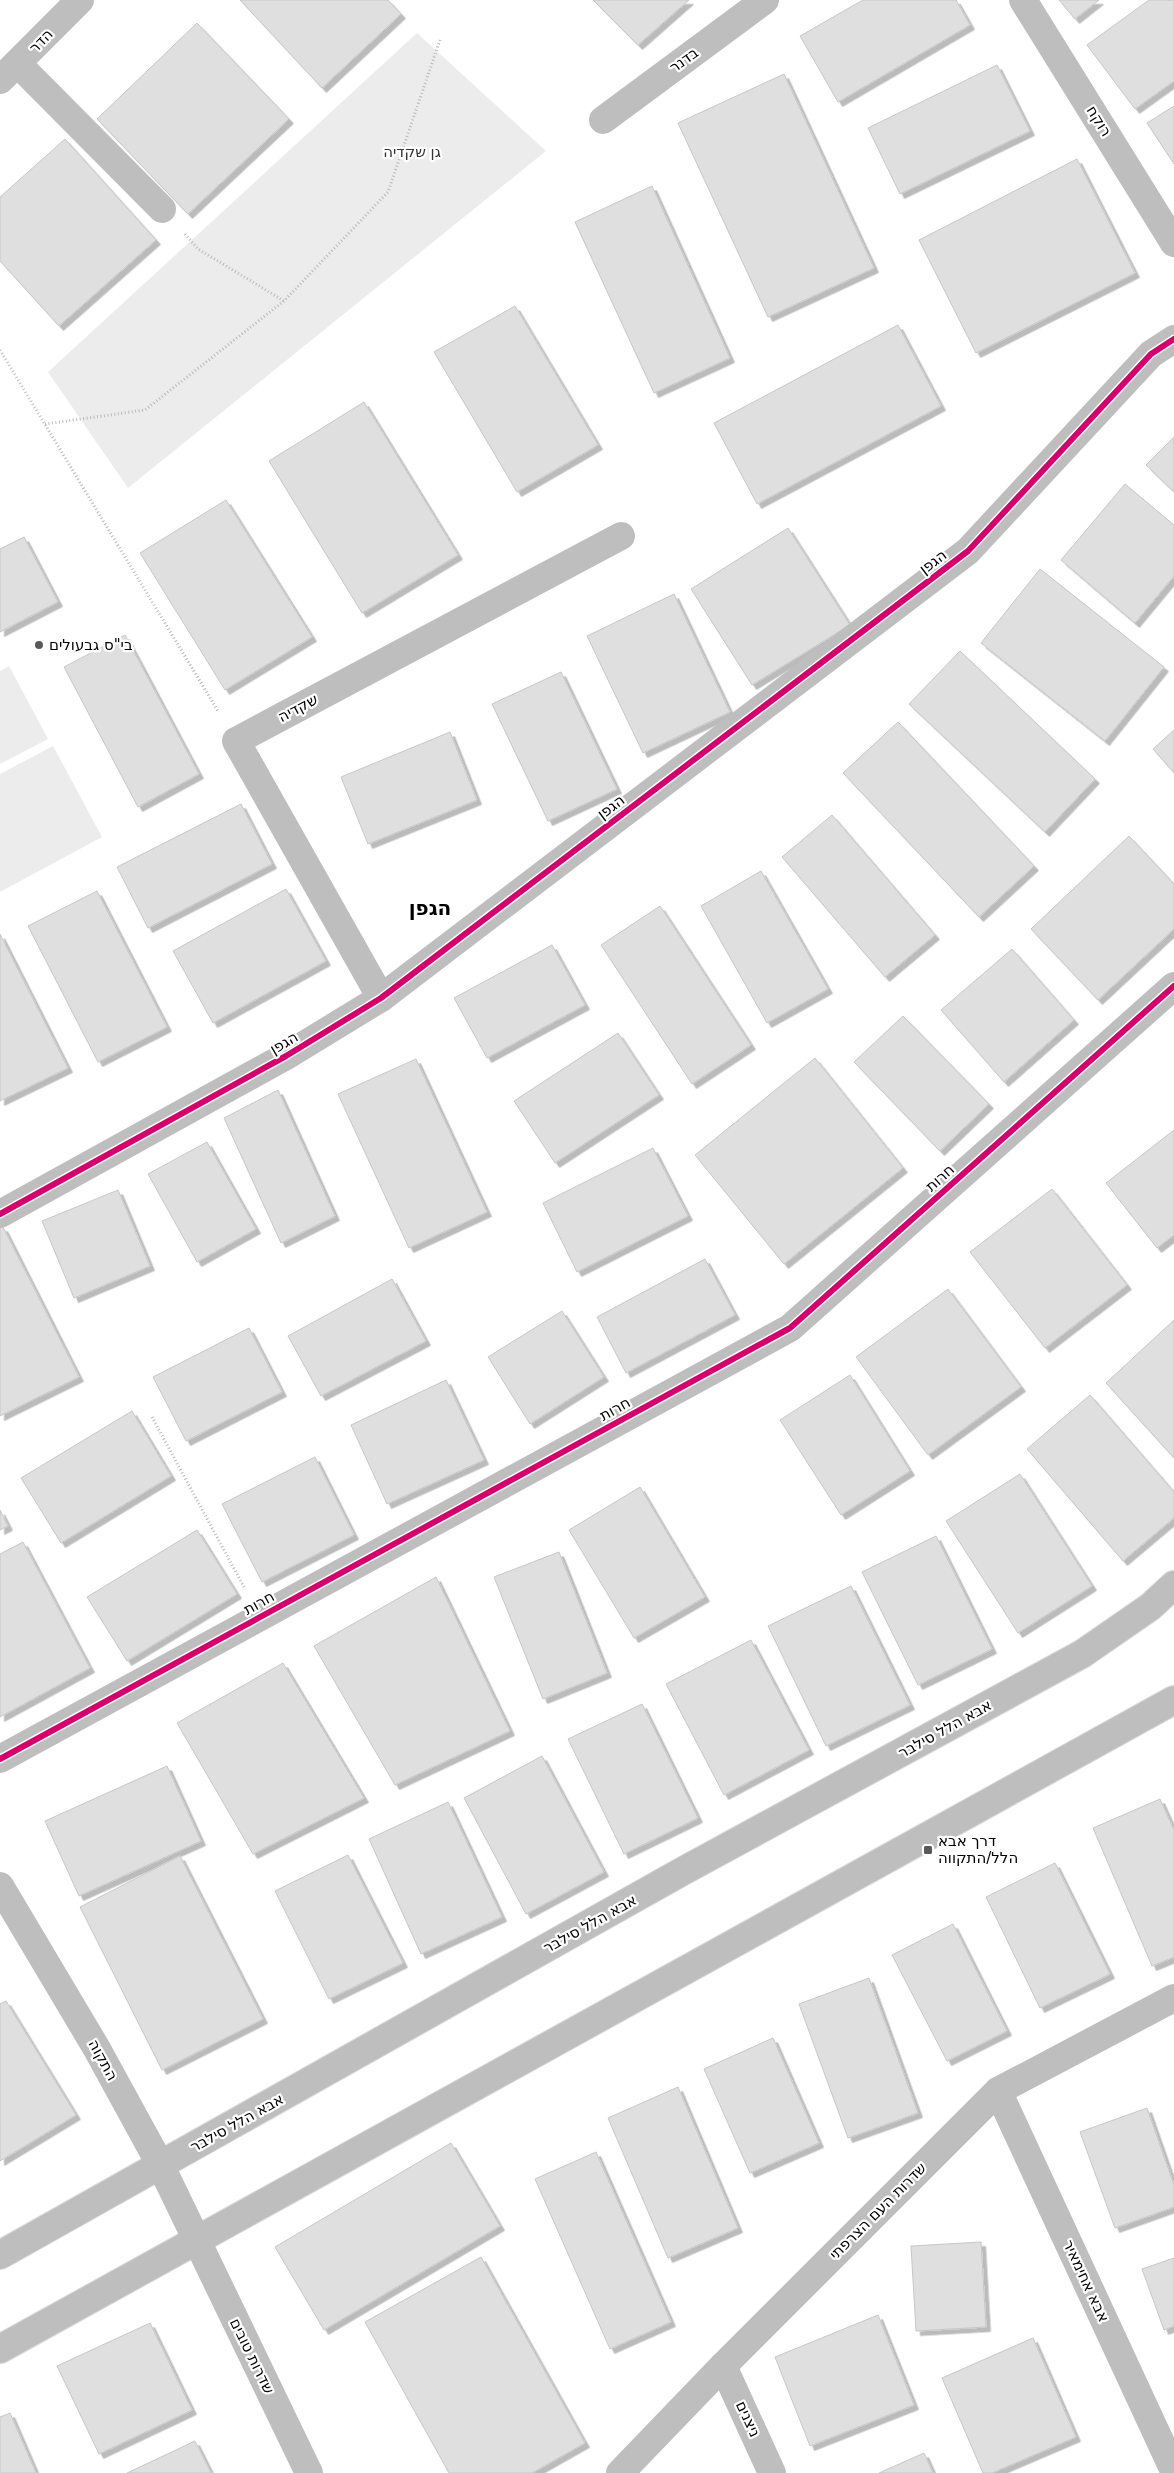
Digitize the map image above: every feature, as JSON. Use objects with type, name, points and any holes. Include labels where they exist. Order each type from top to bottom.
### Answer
[{"type":"street","name":"הדר","points":[[9,72],[80,0]]},
{"type":"street","name":"בדנר","points":[[603,120],[765,0]]},
{"type":"street","name":"רוקח","points":[[1024,0],[1174,243]]},
{"type":"street","points":[[9,72],[162,209]]},
{"type":"street","name":"הגפן","points":[[0,1214],[286,1056],[381,998],[968,552],[1150,354],[1174,339]]},
{"type":"street","name":"שקדיה","points":[[236,741],[620,536]]},
{"type":"street","points":[[236,741],[381,998]]},
{"type":"street","name":"חרות","points":[[0,1759],[790,1328],[1174,986]]},
{"type":"street","name":"אבא הלל סילבר","points":[[0,2255],[683,1871],[1082,1654],[1150,1607],[1174,1585]]},
{"type":"street","points":[[0,2349],[1174,1700]]},
{"type":"street","name":"התקוה","points":[[0,1886],[97,2049],[161,2166],[196,2239]]},
{"type":"street","name":"שדרות העם הצרפתי","points":[[620,2473],[723,2366],[998,2091],[1174,1998]]},
{"type":"street","name":"אבא אחימאיר","points":[[998,2091],[1174,2471]]},
{"type":"street","name":"שדרות טובים","points":[[196,2239],[309,2473]]},
{"type":"street","name":"ניצנים","points":[[723,2366],[772,2473]]},
{"type":"path","points":[[44,424],[145,410],[284,301],[388,192],[440,40]]},
{"type":"path","points":[[198,249],[284,301]]},
{"type":"path","points":[[0,350],[236,741]]},
{"type":"path","points":[[152,1417],[260,1617]]},
{"type":"green space","name":"גן שקדיה","points":[[417,33],[546,151],[128,488],[48,372]]},
{"type":"green space","points":[[9,666],[48,739],[0,764],[0,671]]},
{"type":"green space","points":[[53,746],[102,837],[0,892],[0,774]]},
{"type":"building","points":[[240,0],[388,0],[401,14],[322,88]]},
{"type":"building","points":[[593,0],[689,0],[638,45]]},
{"type":"building","points":[[863,0],[956,0],[970,25],[838,102],[800,36]]},
{"type":"building","points":[[1059,0],[1099,0],[1075,19]]},
{"type":"building","points":[[1149,0],[1174,0],[1174,81],[1135,109],[1087,45]]},
{"type":"building","points":[[197,23],[289,119],[188,214],[97,119]]},
{"type":"building","points":[[997,65],[1030,131],[900,194],[868,128]]},
{"type":"building","points":[[784,74],[874,268],[768,317],[678,123]]},
{"type":"building","points":[[1174,106],[1174,164],[1147,123]]},
{"type":"building","points":[[65,139],[156,240],[59,326],[0,261],[0,197]]},
{"type":"building","points":[[1077,159],[1135,273],[976,353],[919,240]]},
{"type":"building","points":[[652,186],[730,358],[654,393],[575,222]]},
{"type":"building","points":[[515,306],[598,445],[517,492],[434,352]]},
{"type":"building","points":[[898,325],[941,406],[757,504],[714,423]]},
{"type":"building","points":[[364,402],[458,555],[362,613],[269,461]]},
{"type":"building","points":[[1174,437],[1174,492],[1146,465]]},
{"type":"building","points":[[1125,484],[1174,525],[1174,576],[1135,623],[1061,560]]},
{"type":"building","points":[[226,500],[312,637],[225,690],[140,553]]},
{"type":"building","points":[[788,528],[850,625],[752,685],[691,589]]},
{"type":"building","points":[[24,537],[58,602],[0,632],[0,549]]},
{"type":"building","points":[[1040,569],[1164,667],[1105,741],[981,643]]},
{"type":"building","points":[[674,594],[730,712],[643,753],[587,636]]},
{"type":"building","points":[[125,635],[199,774],[138,807],[64,667]]},
{"type":"building","points":[[960,651],[1095,779],[1045,832],[909,704]]},
{"type":"building","points":[[561,672],[617,789],[548,821],[492,704]]},
{"type":"building","points":[[898,722],[1034,866],[979,917],[843,773]]},
{"type":"building","points":[[1174,730],[1174,773],[1153,749]]},
{"type":"building","points":[[450,732],[477,800],[368,844],[341,777]]},
{"type":"building","points":[[241,804],[272,864],[148,928],[117,867]]},
{"type":"building","points":[[832,815],[935,935],[885,977],[782,857]]},
{"type":"building","points":[[1129,836],[1174,884],[1174,929],[1098,1000],[1031,929]]},
{"type":"building","points":[[761,871],[828,989],[767,1023],[701,906]]},
{"type":"building","points":[[286,889],[326,961],[213,1023],[173,951]]},
{"type":"building","points":[[97,891],[167,1027],[98,1062],[28,926]]},
{"type":"building","points":[[660,906],[751,1045],[692,1084],[601,945]]},
{"type":"building","points":[[0,934],[68,1068],[0,1101]]},
{"type":"building","points":[[552,945],[585,1005],[487,1058],[454,998]]},
{"type":"building","points":[[1012,949],[1074,1020],[1004,1082],[941,1010]]},
{"type":"building","points":[[903,1016],[989,1104],[940,1151],[854,1062]]},
{"type":"building","points":[[618,1033],[659,1095],[555,1163],[514,1101]]},
{"type":"building","points":[[815,1058],[903,1168],[784,1264],[695,1155]]},
{"type":"building","points":[[416,1059],[487,1212],[409,1248],[338,1094]]},
{"type":"building","points":[[278,1090],[335,1216],[281,1243],[224,1118]]},
{"type":"building","points":[[1174,1130],[1174,1235],[1157,1248],[1106,1183]]},
{"type":"building","points":[[207,1142],[256,1229],[197,1262],[148,1174]]},
{"type":"building","points":[[653,1148],[688,1216],[577,1272],[543,1203]]},
{"type":"building","points":[[1052,1189],[1127,1285],[1045,1348],[970,1252]]},
{"type":"building","points":[[118,1190],[150,1266],[74,1298],[42,1221]]},
{"type":"building","points":[[3,1227],[79,1377],[0,1416],[0,1228]]},
{"type":"building","points":[[705,1259],[735,1315],[626,1373],[597,1317]]},
{"type":"building","points":[[392,1279],[426,1341],[321,1396],[288,1336]]},
{"type":"building","points":[[948,1289],[1021,1387],[928,1455],[856,1357]]},
{"type":"building","points":[[562,1311],[604,1377],[530,1424],[488,1357]]},
{"type":"building","points":[[1174,1320],[1174,1458],[1106,1383]]},
{"type":"building","points":[[249,1328],[282,1392],[186,1441],[153,1377]]},
{"type":"building","points":[[850,1375],[910,1471],[841,1515],[780,1420]]},
{"type":"building","points":[[446,1380],[484,1460],[387,1504],[351,1425]]},
{"type":"building","points":[[1090,1395],[1174,1492],[1174,1518],[1123,1561],[1027,1449]]},
{"type":"building","points":[[132,1411],[171,1476],[61,1543],[21,1478]]},
{"type":"building","points":[[315,1457],[354,1535],[262,1582],[222,1504]]},
{"type":"building","points":[[1020,1474],[1092,1586],[1018,1633],[946,1521]]},
{"type":"building","points":[[640,1487],[705,1597],[634,1638],[569,1530]]},
{"type":"building","points":[[0,1510],[8,1526],[0,1530]]},
{"type":"building","points":[[197,1530],[237,1594],[127,1661],[87,1597]]},
{"type":"building","points":[[936,1536],[992,1649],[918,1685],[862,1572]]},
{"type":"building","points":[[23,1542],[90,1668],[0,1717],[0,1554]]},
{"type":"building","points":[[559,1552],[607,1673],[543,1699],[494,1577]]},
{"type":"building","points":[[436,1577],[510,1731],[395,1785],[314,1646]]},
{"type":"building","points":[[851,1586],[910,1705],[826,1746],[768,1626]]},
{"type":"building","points":[[751,1640],[809,1750],[724,1795],[666,1684]]},
{"type":"building","points":[[283,1663],[364,1798],[253,1854],[177,1723]]},
{"type":"building","points":[[642,1704],[698,1818],[624,1854],[568,1739]]},
{"type":"building","points":[[542,1756],[604,1872],[526,1914],[464,1798]]},
{"type":"building","points":[[167,1766],[201,1841],[79,1896],[45,1821]]},
{"type":"building","points":[[1160,1799],[1174,1830],[1174,1957],[1152,1966],[1093,1828]]},
{"type":"building","points":[[448,1802],[502,1917],[421,1954],[369,1839]]},
{"type":"building","points":[[348,1855],[403,1963],[329,1999],[275,1891]]},
{"type":"building","points":[[180,1856],[263,2019],[162,2070],[80,1907]]},
{"type":"building","points":[[1055,1863],[1110,1974],[1040,2008],[986,1897]]},
{"type":"building","points":[[953,1924],[1007,2031],[947,2061],[892,1955]]},
{"type":"building","points":[[869,1978],[918,2113],[848,2138],[799,2004]]},
{"type":"building","points":[[6,2001],[76,2115],[0,2161],[0,2004]]},
{"type":"building","points":[[773,2038],[819,2143],[750,2173],[704,2069]]},
{"type":"building","points":[[678,2087],[738,2228],[668,2258],[608,2118]]},
{"type":"building","points":[[1147,2108],[1174,2185],[1174,2207],[1115,2228],[1080,2132]]},
{"type":"building","points":[[451,2143],[500,2226],[324,2330],[275,2247]]},
{"type":"building","points":[[596,2152],[671,2322],[610,2349],[535,2179]]},
{"type":"building","points":[[981,2242],[986,2327],[916,2331],[911,2246]]},
{"type":"building","points":[[481,2257],[585,2443],[532,2473],[449,2473],[365,2322]]},
{"type":"building","points":[[1174,2258],[1174,2326],[1164,2330],[1142,2269]]},
{"type":"building","points":[[878,2315],[914,2405],[810,2446],[775,2357]]},
{"type":"building","points":[[150,2323],[192,2410],[99,2454],[57,2366]]},
{"type":"building","points":[[1033,2338],[1076,2437],[992,2473],[983,2473],[942,2378]]},
{"type":"building","points":[[10,2413],[36,2473],[0,2473],[0,2417]]},
{"type":"building","points":[[195,2441],[211,2473],[127,2473]]},
{"type":"building","points":[[924,2453],[933,2473],[879,2473]]},
{"type":"cycle path","points":[[0,1214],[286,1056],[381,998],[968,551],[1151,354],[1174,339]]},
{"type":"cycle path","points":[[0,1759],[790,1328],[1174,986]]},
{"type":"place","name":"בי\"ס גבעולים","points":[[39,645]]},
{"type":"place","name":"דרך אבא הלל/התקווה","points":[[928,1850]]},
{"type":"district","name":"הגפן","points":[[430,908]]}]
